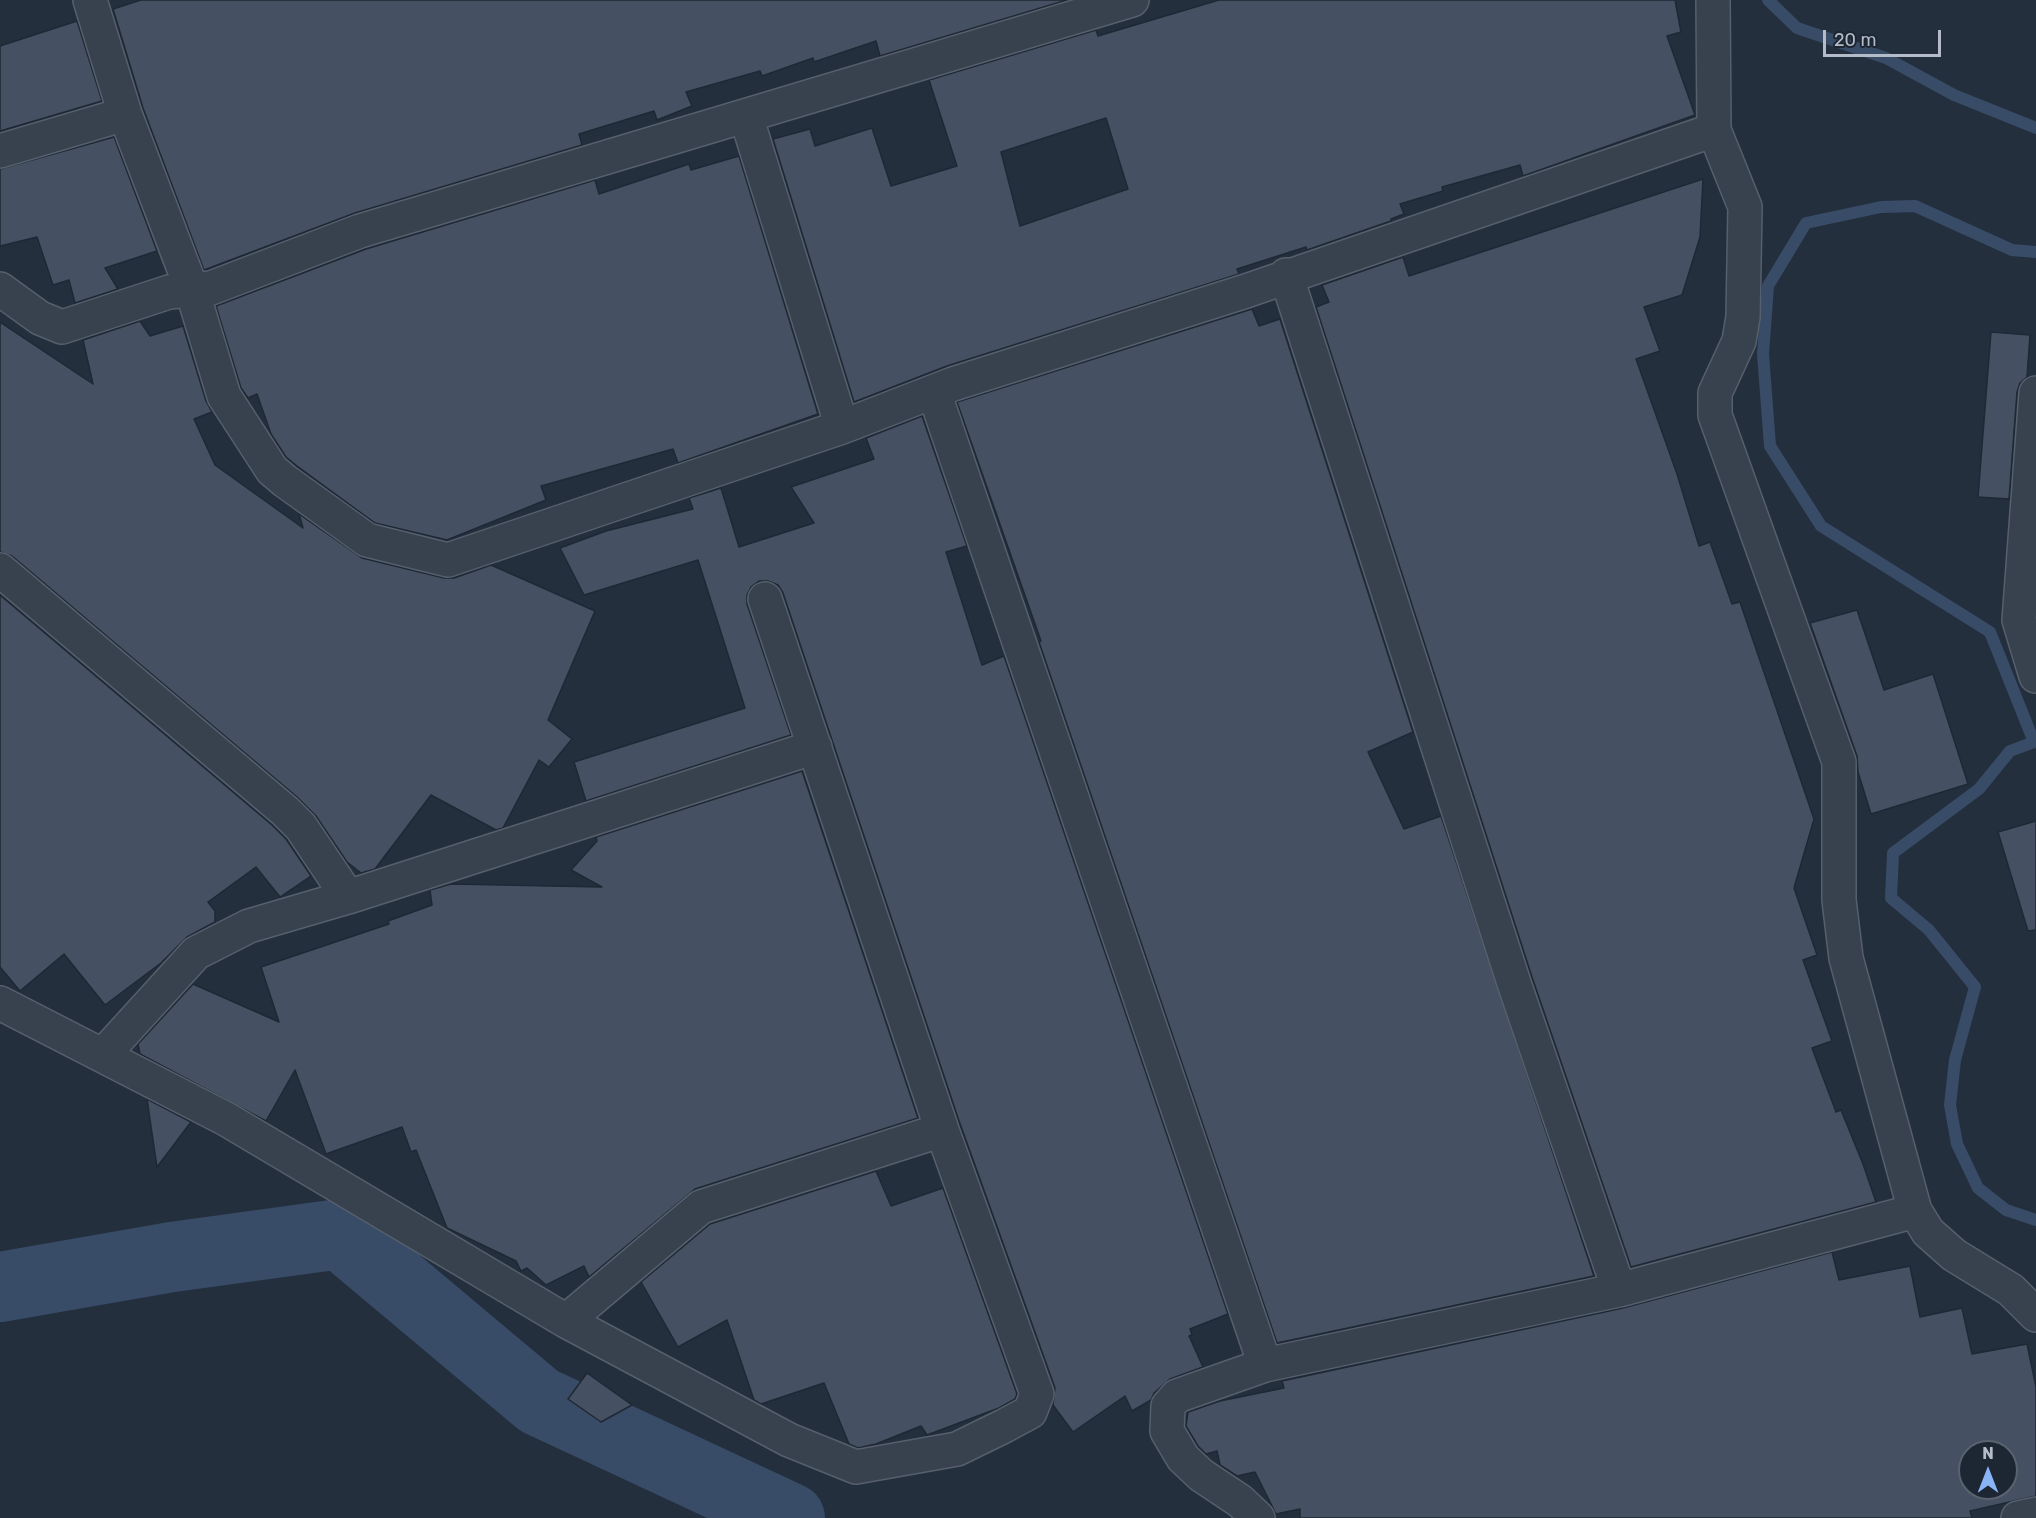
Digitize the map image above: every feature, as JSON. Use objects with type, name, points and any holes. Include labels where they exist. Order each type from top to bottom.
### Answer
[{"type":"street","points":[[90,0],[125,114],[192,290],[224,396],[272,470],[367,540],[448,560],[461,558],[842,427],[934,392],[1246,291],[1286,275],[1714,130]]},
{"type":"street","points":[[0,289],[40,318],[62,327],[169,292],[211,288],[360,231],[1132,0]]},
{"type":"street","points":[[1713,0],[1714,130],[1745,207],[1743,317],[1739,341],[1715,393],[1715,415],[1839,762],[1839,900],[1846,958],[1915,1211],[1928,1232],[1954,1255],[2011,1290],[2036,1315]]},
{"type":"street","points":[[0,152],[125,114]]},
{"type":"street","points":[[746,116],[842,427]]},
{"type":"street","points":[[1286,275],[1510,972],[1619,1290]]},
{"type":"street","points":[[934,392],[1265,1365]]},
{"type":"street","points":[[2036,393],[2019,620],[2036,676]]},
{"type":"street","points":[[0,570],[285,811],[301,827],[348,897]]},
{"type":"street","points":[[0,1003],[104,1054],[226,1119],[566,1321],[789,1440],[856,1467],[957,1449],[1004,1426],[1030,1412],[1037,1394],[942,1130],[765,599]]},
{"type":"street","points":[[104,1054],[196,953],[249,926],[348,897],[815,747]]},
{"type":"street","points":[[566,1321],[701,1207],[942,1130]]},
{"type":"street","points":[[1258,1518],[1240,1501],[1201,1475],[1183,1458],[1167,1431],[1168,1406],[1177,1396],[1265,1365],[1619,1290],[1915,1211]]},
{"type":"street","points":[[2018,1518],[2036,1514]]},
{"type":"building","points":[[141,0],[1067,0],[880,56],[876,41],[814,62],[813,58],[762,76],[760,71],[686,92],[692,106],[657,120],[654,111],[579,134],[582,145],[355,213],[204,270],[143,108],[113,9]]},
{"type":"building","points":[[1219,0],[1675,0],[1681,32],[1667,36],[1695,115],[1523,176],[1520,165],[1442,187],[1443,191],[1400,204],[1404,214],[1391,221],[1307,250],[1306,247],[1237,269],[1239,274],[947,366],[854,402],[773,139],[810,129],[815,146],[872,128],[891,186],[957,166],[929,80],[1096,30],[1098,36]],"holes":[[[1106,118],[1128,189],[1020,226],[1001,152]]]},
{"type":"building","points":[[77,21],[102,101],[0,131],[0,46]]},
{"type":"building","points":[[114,137],[157,251],[105,268],[118,289],[75,303],[69,280],[53,285],[37,237],[0,246],[0,169]]},
{"type":"building","points":[[739,156],[818,414],[678,463],[673,449],[541,486],[546,500],[447,540],[375,523],[297,466],[286,457],[271,434],[257,394],[248,398],[241,388],[216,306],[366,249],[595,180],[599,194],[689,164],[691,170]]},
{"type":"building","points":[[1703,179],[1700,237],[1682,295],[1644,307],[1660,351],[1636,359],[1677,474],[1699,546],[1710,542],[1732,604],[1740,602],[1814,819],[1794,888],[1817,955],[1803,960],[1832,1041],[1812,1048],[1836,1112],[1841,1110],[1876,1202],[1631,1267],[1532,977],[1316,307],[1329,302],[1322,285],[1403,257],[1409,276]]},
{"type":"building","points":[[1252,309],[1259,326],[1280,319],[1413,732],[1368,752],[1404,829],[1441,816],[1594,1276],[1277,1343],[1039,642],[1041,641],[957,402]]},
{"type":"building","points":[[140,321],[150,336],[183,326],[206,401],[212,412],[194,419],[215,465],[303,528],[299,514],[362,558],[444,578],[454,578],[491,565],[595,611],[548,720],[572,739],[549,767],[539,760],[503,828],[496,830],[431,795],[375,869],[361,873],[347,862],[316,816],[297,797],[12,556],[0,552],[0,322],[93,384],[83,340]]},
{"type":"building","points":[[1991,332],[2030,335],[2027,377],[2020,383],[2017,392],[2009,499],[1978,497]]},
{"type":"building","points":[[922,416],[967,546],[946,552],[982,665],[1004,656],[1228,1314],[1190,1329],[1192,1335],[1189,1336],[1203,1367],[1170,1379],[1154,1393],[1151,1400],[1132,1411],[1125,1396],[1073,1432],[1053,1405],[1055,1388],[958,1118],[783,593],[778,585],[768,581],[759,581],[751,587],[747,595],[747,604],[791,735],[586,801],[574,762],[745,708],[698,560],[584,595],[560,548],[606,531],[693,509],[689,498],[721,488],[739,547],[814,523],[791,487],[874,459],[866,438]]},
{"type":"building","points":[[0,595],[272,825],[286,839],[311,876],[280,897],[256,867],[208,902],[215,911],[215,922],[187,937],[161,963],[105,1005],[64,954],[20,991],[0,967]]},
{"type":"building","points":[[1857,610],[1884,690],[1933,674],[1968,784],[1871,814],[1858,772],[1857,756],[1810,623]]},
{"type":"building","points":[[802,771],[918,1118],[695,1189],[589,1277],[584,1266],[546,1285],[527,1268],[521,1271],[516,1261],[447,1228],[416,1150],[411,1152],[402,1127],[326,1154],[295,1070],[266,1121],[140,1054],[138,1044],[193,984],[279,1022],[261,967],[389,924],[388,921],[432,905],[430,890],[451,884],[602,887],[571,870],[597,841],[596,837]]},
{"type":"building","points":[[2036,821],[2036,930],[2028,931],[1998,832]]},
{"type":"building","points":[[147,1099],[191,1122],[157,1167]]},
{"type":"building","points":[[876,1171],[891,1206],[943,1188],[1017,1394],[1015,1399],[999,1408],[927,1435],[921,1426],[876,1444],[858,1448],[849,1444],[824,1383],[761,1404],[754,1400],[727,1320],[678,1347],[641,1282],[710,1224]]},
{"type":"building","points":[[1832,1252],[1839,1280],[1910,1266],[1920,1317],[1962,1308],[1972,1354],[2027,1344],[2036,1387],[2036,1496],[1970,1511],[1972,1518],[1300,1518],[1300,1509],[1276,1514],[1255,1472],[1237,1476],[1220,1465],[1217,1451],[1206,1454],[1198,1446],[1186,1426],[1188,1412],[1220,1401],[1284,1388],[1282,1381],[1623,1308]]},
{"type":"building","points":[[587,1373],[632,1405],[601,1422],[568,1399]]},
{"type":"waterway","points":[[1768,0],[1797,28],[1886,58],[1954,95],[2036,128]]},
{"type":"waterway","points":[[2036,252],[2012,250],[1915,206],[1881,207],[1806,223],[1768,286],[1763,354],[1770,446],[1821,526],[1990,632],[2034,742],[2010,751],[1979,789],[1893,853],[1891,898],[1929,930],[1975,987],[1955,1060],[1950,1105],[1957,1144],[1978,1188],[2006,1210],[2036,1220]]},
{"type":"waterway","points":[[0,1287],[172,1257],[340,1234],[539,1401],[790,1518]]}]
